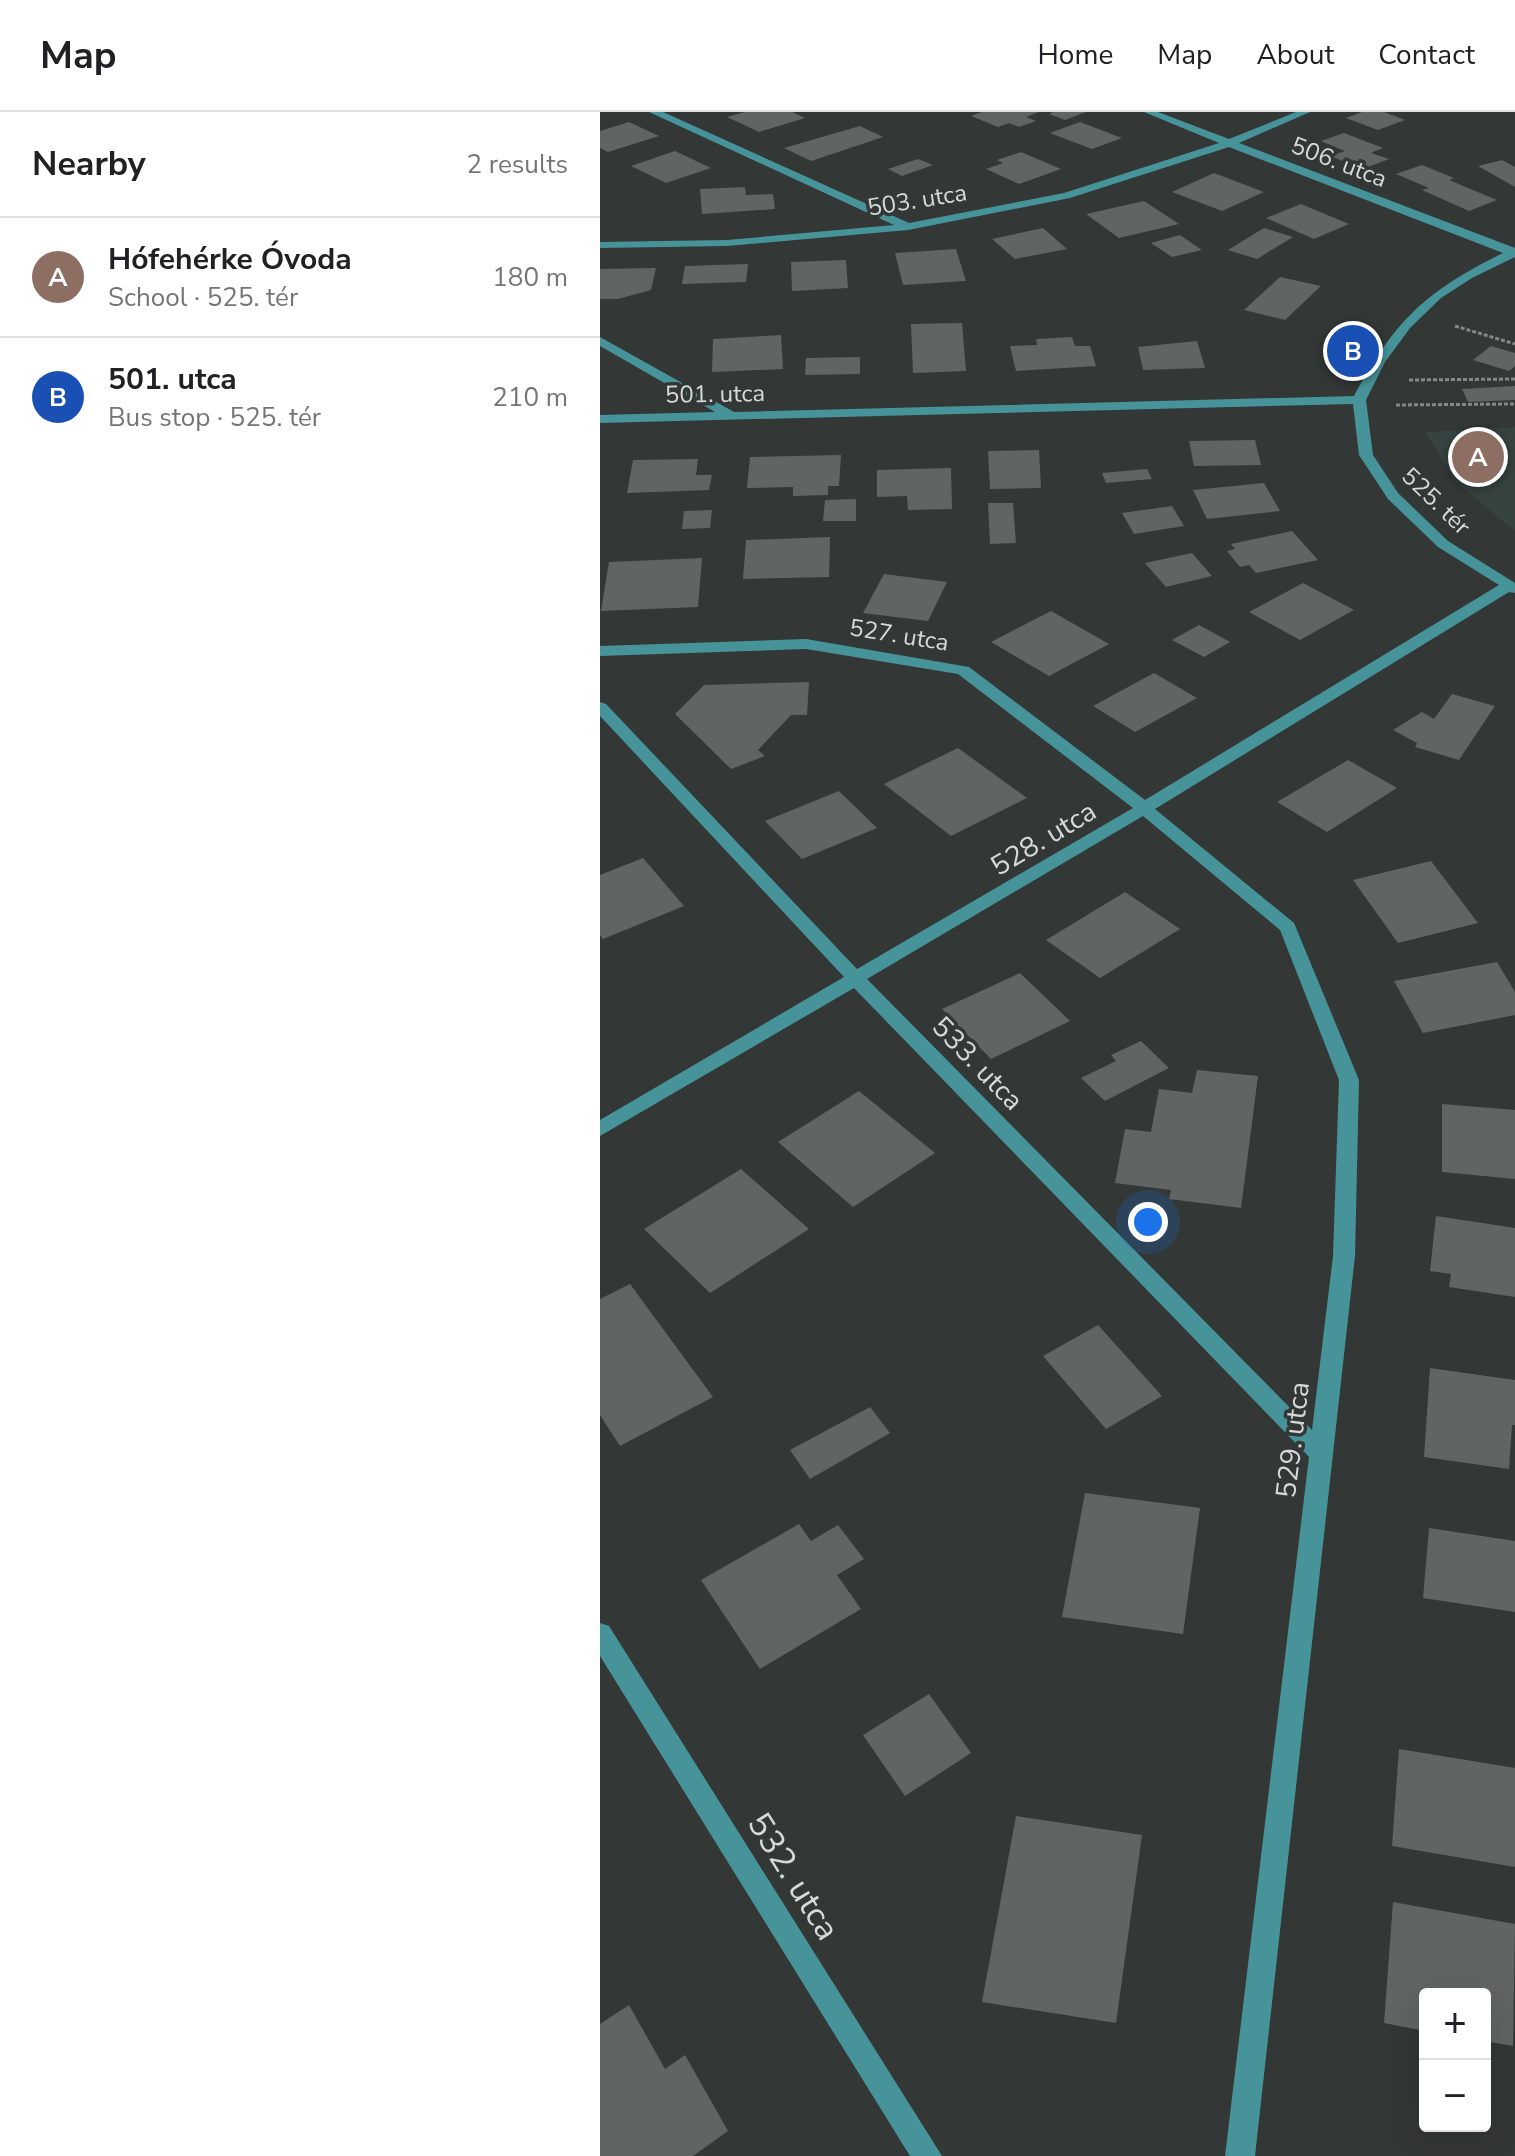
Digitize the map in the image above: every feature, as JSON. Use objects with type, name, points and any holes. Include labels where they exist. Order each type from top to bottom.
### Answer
[{"type":"street","points":[[654,112],[908,227]]},
{"type":"street","name":"506. utca","points":[[1149,112],[1514,252]]},
{"type":"street","name":"503. utca","points":[[600,245],[727,243],[908,227],[1066,196],[1230,143],[1305,112]]},
{"type":"street","points":[[1359,400],[1372,375],[1416,315],[1437,295],[1468,275],[1514,252]]},
{"type":"street","points":[[600,341],[730,415]]},
{"type":"street","name":"501. utca","points":[[600,419],[1359,400]]},
{"type":"street","name":"525. tér","points":[[1359,400],[1366,455],[1393,496],[1443,544],[1512,587]]},
{"type":"street","name":"528. utca","points":[[600,1129],[1512,587]]},
{"type":"street","name":"527. utca","points":[[600,651],[806,644],[963,670],[1144,808]]},
{"type":"street","name":"533. utca","points":[[600,707],[856,979],[1321,1454]]},
{"type":"street","name":"529. utca","points":[[1144,808],[1288,927],[1349,1080],[1344,1256],[1240,2156]]},
{"type":"street","name":"532. utca","points":[[600,1634],[927,2156]]},
{"type":"path","points":[[1416,315],[1515,344]]},
{"type":"path","points":[[1372,375],[1420,382],[1515,379]]},
{"type":"path","points":[[1359,400],[1405,407],[1515,404]]},
{"type":"shaded area","points":[[1515,427],[1515,531],[1456,482],[1425,432]]},
{"type":"building","points":[[745,112],[792,112],[805,118],[759,132],[727,117]]},
{"type":"building","points":[[982,112],[1039,112],[1026,117],[1036,121],[1019,127],[1009,123],[998,127],[971,116]]},
{"type":"building","points":[[1086,112],[1065,120],[1049,114]]},
{"type":"building","points":[[1362,112],[1384,112],[1405,120],[1378,130],[1346,118]]},
{"type":"building","points":[[629,122],[659,136],[608,152],[600,148],[600,131]]},
{"type":"building","points":[[1080,122],[1122,138],[1092,149],[1050,133]]},
{"type":"building","points":[[860,126],[883,137],[811,161],[784,148]]},
{"type":"building","points":[[1344,133],[1383,148],[1371,153],[1389,159],[1363,169],[1330,156],[1345,151],[1321,141]]},
{"type":"building","points":[[675,151],[711,168],[666,183],[631,166]]},
{"type":"building","points":[[1021,152],[1061,169],[1019,184],[986,169],[1003,163],[997,160]]},
{"type":"building","points":[[918,159],[933,165],[902,176],[888,169]]},
{"type":"building","points":[[1502,160],[1515,167],[1515,187],[1478,166]]},
{"type":"building","points":[[1422,165],[1497,200],[1469,211],[1422,190],[1429,188],[1396,174]]},
{"type":"building","points":[[1214,173],[1264,192],[1222,211],[1172,192]]},
{"type":"building","points":[[745,187],[746,195],[773,194],[775,209],[702,214],[700,189]]},
{"type":"building","points":[[1144,201],[1179,224],[1119,238],[1086,214]]},
{"type":"building","points":[[1301,204],[1349,224],[1314,239],[1266,218]]},
{"type":"building","points":[[1043,228],[1067,249],[1015,259],[992,239]]},
{"type":"building","points":[[1264,228],[1293,237],[1257,259],[1228,250]]},
{"type":"building","points":[[1180,235],[1202,250],[1172,257],[1151,243]]},
{"type":"building","points":[[956,249],[966,281],[903,285],[895,253]]},
{"type":"building","points":[[846,260],[848,288],[792,291],[791,262]]},
{"type":"building","points":[[748,264],[746,282],[682,284],[685,266]]},
{"type":"building","points":[[656,268],[651,290],[618,299],[600,299],[600,269]]},
{"type":"building","points":[[1280,277],[1321,286],[1285,320],[1244,310]]},
{"type":"building","points":[[962,323],[966,371],[913,373],[911,324]]},
{"type":"building","points":[[781,335],[783,369],[712,372],[713,339]]},
{"type":"building","points":[[1072,337],[1075,346],[1090,346],[1096,366],[1016,371],[1010,346],[1037,345],[1036,339]]},
{"type":"building","points":[[1197,341],[1205,368],[1143,370],[1138,347]]},
{"type":"building","points":[[1491,346],[1515,353],[1515,366],[1509,371],[1473,360]]},
{"type":"building","points":[[860,357],[860,374],[805,375],[806,358]]},
{"type":"building","points":[[1515,386],[1515,400],[1468,402],[1462,389]]},
{"type":"building","points":[[1255,440],[1261,465],[1194,466],[1189,441]]},
{"type":"building","points":[[1039,450],[1041,488],[990,489],[988,451]]},
{"type":"building","points":[[841,455],[839,486],[828,486],[828,495],[793,496],[793,487],[747,488],[750,457]]},
{"type":"building","points":[[698,459],[696,475],[712,475],[709,490],[627,493],[633,460]]},
{"type":"building","points":[[951,468],[952,509],[908,510],[907,496],[877,497],[877,470]]},
{"type":"building","points":[[1147,469],[1152,479],[1106,483],[1102,473]]},
{"type":"building","points":[[1264,483],[1280,511],[1207,519],[1193,490]]},
{"type":"building","points":[[856,499],[856,521],[823,521],[825,500]]},
{"type":"building","points":[[988,503],[1013,503],[1016,543],[990,544]]},
{"type":"building","points":[[1172,506],[1184,526],[1134,534],[1122,513]]},
{"type":"building","points":[[712,510],[710,528],[682,529],[684,511]]},
{"type":"building","points":[[1292,531],[1318,560],[1256,573],[1249,565],[1240,567],[1227,551],[1235,549],[1231,544]]},
{"type":"building","points":[[830,537],[829,577],[743,579],[746,540]]},
{"type":"building","points":[[1192,553],[1212,576],[1166,587],[1145,563]]},
{"type":"building","points":[[702,558],[698,607],[601,611],[609,562]]},
{"type":"building","points":[[884,574],[947,582],[928,621],[863,613]]},
{"type":"building","points":[[1303,583],[1354,610],[1300,640],[1249,612]]},
{"type":"building","points":[[1051,611],[1109,644],[1049,676],[991,642]]},
{"type":"building","points":[[1199,625],[1230,642],[1204,657],[1172,640]]},
{"type":"building","points":[[1154,673],[1197,698],[1135,732],[1093,706]]},
{"type":"building","points":[[809,682],[807,715],[791,715],[758,750],[765,756],[731,769],[675,714],[704,685]]},
{"type":"building","points":[[1452,694],[1495,706],[1459,760],[1415,747],[1417,743],[1393,730],[1422,712],[1434,719]]},
{"type":"building","points":[[958,748],[1027,798],[951,836],[884,784]]},
{"type":"building","points":[[1348,760],[1397,788],[1327,832],[1277,802]]},
{"type":"building","points":[[839,791],[877,828],[802,859],[765,821]]},
{"type":"building","points":[[643,858],[684,906],[603,939],[600,935],[600,875]]},
{"type":"building","points":[[1431,861],[1478,923],[1398,943],[1353,880]]},
{"type":"building","points":[[1125,892],[1180,929],[1100,978],[1046,940]]},
{"type":"building","points":[[1497,962],[1515,992],[1515,1015],[1423,1033],[1394,981]]},
{"type":"building","points":[[1020,973],[1070,1021],[991,1059],[942,1009]]},
{"type":"building","points":[[1141,1041],[1169,1068],[1105,1101],[1081,1078],[1116,1061],[1111,1055]]},
{"type":"building","points":[[1197,1070],[1258,1076],[1241,1208],[1169,1199],[1171,1190],[1115,1183],[1125,1129],[1151,1132],[1159,1089],[1192,1093]]},
{"type":"building","points":[[859,1091],[935,1153],[853,1207],[778,1142]]},
{"type":"building","points":[[1442,1104],[1515,1110],[1515,1179],[1442,1172]]},
{"type":"building","points":[[741,1169],[809,1229],[710,1293],[644,1229]]},
{"type":"building","points":[[1436,1216],[1515,1228],[1515,1297],[1449,1287],[1451,1274],[1430,1271]]},
{"type":"building","points":[[630,1284],[713,1397],[620,1446],[600,1415],[600,1299]]},
{"type":"building","points":[[1098,1325],[1162,1396],[1106,1429],[1043,1356]]},
{"type":"building","points":[[1430,1368],[1515,1380],[1515,1425],[1512,1425],[1509,1469],[1424,1457]]},
{"type":"building","points":[[870,1407],[890,1433],[810,1479],[790,1450]]},
{"type":"building","points":[[1085,1493],[1200,1508],[1183,1634],[1062,1617]]},
{"type":"building","points":[[799,1524],[811,1541],[838,1525],[864,1559],[837,1575],[861,1609],[760,1669],[701,1580]]},
{"type":"building","points":[[1429,1528],[1515,1541],[1515,1612],[1423,1598]]},
{"type":"building","points":[[929,1694],[971,1753],[905,1796],[863,1735]]},
{"type":"building","points":[[1399,1749],[1515,1768],[1515,1867],[1392,1846]]},
{"type":"building","points":[[1016,1816],[1142,1835],[1116,2023],[982,2002]]},
{"type":"building","points":[[1393,1902],[1515,1924],[1513,2046],[1491,2042],[1491,1988],[1419,1988],[1419,2030],[1384,2023]]},
{"type":"building","points":[[629,2005],[665,2069],[685,2055],[728,2131],[693,2156],[600,2156],[600,2024]]},
{"type":"place","name":"501. utca","points":[[1353,351]]},
{"type":"place","name":"Hófehérke Óvoda","points":[[1478,457]]}]
